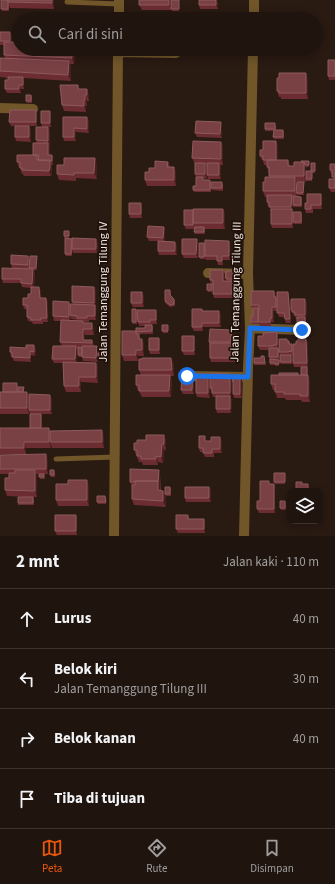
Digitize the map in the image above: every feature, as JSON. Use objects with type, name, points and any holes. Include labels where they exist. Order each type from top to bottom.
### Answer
[{"type":"street","points":[[254,0],[254,12]]},
{"type":"street","name":"Jalan Temanggung Tilung IV","points":[[114,536],[118,56]]},
{"type":"street","name":"Jalan Temanggung Tilung III","points":[[244,536],[250,328],[248,274],[253,56]]},
{"type":"street","points":[[0,108],[32,109]]},
{"type":"street","points":[[208,273],[248,274]]},
{"type":"street","points":[[250,328],[302,330]]},
{"type":"street","points":[[187,376],[248,377]]},
{"type":"lane","points":[[67,2],[119,2]]},
{"type":"lane","points":[[56,459],[115,457]]},
{"type":"building","points":[[1,0],[8,0],[8,9],[1,9]]},
{"type":"building","points":[[8,0],[52,0],[52,3],[8,2]]},
{"type":"building","points":[[139,0],[169,0],[169,5],[139,5]]},
{"type":"building","points":[[171,0],[179,0],[179,9],[171,9]]},
{"type":"building","points":[[199,0],[216,0],[216,5],[199,5]]},
{"type":"building","points":[[0,32],[10,32],[10,41],[0,41]]},
{"type":"building","points":[[4,42],[12,42],[12,55],[4,55]]},
{"type":"building","points":[[27,56],[72,56],[72,58]]},
{"type":"building","points":[[0,58],[69,61],[68,75],[0,71]]},
{"type":"building","points":[[328,60],[335,60],[335,76],[328,76]]},
{"type":"building","points":[[279,73],[306,73],[306,93],[279,93],[279,91],[277,91],[277,78],[279,78]]},
{"type":"building","points":[[8,77],[23,77],[23,85],[19,85],[19,89],[5,89],[5,80],[8,80]]},
{"type":"building","points":[[60,85],[78,85],[78,89],[87,89],[84,106],[62,105]]},
{"type":"building","points":[[26,95],[31,95],[31,101],[26,101]]},
{"type":"building","points":[[10,110],[36,110],[36,122],[9,122]]},
{"type":"building","points":[[41,111],[50,111],[50,123],[41,123]]},
{"type":"building","points":[[63,117],[87,117],[87,129],[74,128],[74,137],[63,137]]},
{"type":"building","points":[[196,121],[221,122],[220,134],[195,133]]},
{"type":"building","points":[[265,123],[275,123],[275,129],[265,129]]},
{"type":"building","points":[[15,126],[29,126],[29,137],[15,137]]},
{"type":"building","points":[[36,127],[48,127],[48,141],[36,140]]},
{"type":"building","points":[[274,130],[283,130],[283,137],[273,137]]},
{"type":"building","points":[[193,141],[221,142],[221,159],[192,158]]},
{"type":"building","points":[[263,141],[276,141],[276,160],[263,160],[263,156],[260,156],[260,150],[263,150]]},
{"type":"building","points":[[33,143],[48,143],[48,155],[52,155],[52,161],[38,160],[39,155],[33,155]]},
{"type":"building","points":[[17,155],[37,155],[37,160],[50,160],[49,171],[22,170],[22,168],[20,168],[20,162],[17,162]]},
{"type":"building","points":[[64,158],[95,158],[94,173],[74,173],[74,175],[57,174],[57,165],[64,165]]},
{"type":"building","points":[[267,160],[288,160],[288,166],[294,166],[294,162],[304,162],[304,176],[269,176]]},
{"type":"building","points":[[155,161],[168,162],[167,167],[174,167],[174,180],[145,180],[145,172],[149,172],[149,168],[155,168]]},
{"type":"building","points":[[301,161],[309,161],[309,165],[305,165],[304,162]]},
{"type":"building","points":[[195,163],[205,163],[205,174],[195,174]]},
{"type":"building","points":[[207,163],[219,163],[219,175],[207,175]]},
{"type":"building","points":[[311,163],[315,163],[315,171],[311,171]]},
{"type":"building","points":[[330,164],[335,164],[335,177],[332,177]]},
{"type":"building","points":[[306,171],[312,171],[312,179],[306,179]]},
{"type":"building","points":[[196,177],[203,177],[203,180],[210,180],[210,190],[193,190],[193,186],[196,186]]},
{"type":"building","points":[[265,177],[295,177],[295,191],[263,191],[263,182],[265,182]]},
{"type":"building","points":[[329,179],[335,179],[335,188],[329,188]]},
{"type":"building","points":[[211,182],[222,182],[222,188],[211,188]]},
{"type":"building","points":[[297,182],[304,182],[303,193],[296,193]]},
{"type":"building","points":[[307,194],[321,194],[321,205],[311,205],[311,209],[305,209]]},
{"type":"building","points":[[267,195],[292,195],[291,207],[269,207]]},
{"type":"building","points":[[293,196],[301,197],[301,205],[293,205]]},
{"type":"building","points":[[129,203],[141,203],[141,214],[129,214]]},
{"type":"building","points":[[193,209],[223,209],[223,223],[193,223]]},
{"type":"building","points":[[271,209],[292,209],[292,224],[271,224]]},
{"type":"building","points":[[184,210],[193,210],[193,225],[184,225]]},
{"type":"building","points":[[293,212],[301,212],[301,222],[293,222]]},
{"type":"building","points":[[148,226],[164,227],[163,238],[147,237]]},
{"type":"building","points":[[195,227],[204,227],[204,232],[194,232]]},
{"type":"building","points":[[64,231],[69,231],[69,236],[64,236]]},
{"type":"building","points":[[65,238],[72,239],[71,254],[65,254]]},
{"type":"building","points":[[72,238],[96,239],[96,249],[72,249]]},
{"type":"building","points":[[182,239],[197,239],[196,254],[182,254]]},
{"type":"building","points":[[205,240],[229,241],[229,256],[222,256],[222,261],[217,261],[217,256],[205,256]]},
{"type":"building","points":[[158,241],[175,242],[175,251],[158,251]]},
{"type":"building","points":[[199,243],[204,243],[204,257],[199,257]]},
{"type":"building","points":[[11,255],[28,256],[28,265],[11,264]]},
{"type":"building","points":[[30,256],[37,256],[36,268],[29,268]]},
{"type":"building","points":[[2,268],[33,269],[32,284],[21,283],[21,279],[2,279]]},
{"type":"building","points":[[210,270],[223,270],[223,281],[235,281],[235,288],[232,288],[232,294],[213,294],[213,280],[210,280]]},
{"type":"building","points":[[226,271],[239,271],[239,279],[226,279]]},
{"type":"building","points":[[207,284],[212,284],[212,290],[207,290]]},
{"type":"building","points":[[72,286],[94,287],[94,303],[72,302]]},
{"type":"building","points":[[31,287],[39,287],[40,298],[46,298],[47,318],[41,318],[41,320],[31,320],[31,318],[27,317],[27,305],[23,305],[23,298],[28,298],[28,294],[31,294]]},
{"type":"building","points":[[165,290],[170,290],[170,295],[174,299],[174,304],[170,305],[165,301]]},
{"type":"building","points":[[234,291],[240,291],[239,297],[234,297]]},
{"type":"building","points":[[251,291],[274,291],[274,297],[276,297],[276,307],[272,307],[272,318],[270,318],[270,322],[258,322],[259,305],[251,305]]},
{"type":"building","points":[[131,292],[142,292],[142,303],[131,303]]},
{"type":"building","points":[[277,292],[288,292],[290,319],[285,319],[284,313],[277,313]]},
{"type":"building","points":[[291,299],[305,299],[305,315],[295,315],[295,312],[292,312]]},
{"type":"building","points":[[53,301],[69,302],[69,317],[53,316]]},
{"type":"building","points":[[70,304],[95,305],[95,316],[77,318],[77,316],[70,315]]},
{"type":"building","points":[[253,308],[258,308],[258,322],[251,322]]},
{"type":"building","points":[[132,309],[136,309],[136,322],[132,322]]},
{"type":"building","points":[[192,309],[202,309],[202,311],[219,311],[219,323],[202,323],[202,327],[192,327]]},
{"type":"building","points":[[137,310],[156,310],[156,320],[150,320],[150,322],[138,322]]},
{"type":"building","points":[[297,317],[305,317],[305,323],[297,323]]},
{"type":"building","points":[[61,320],[92,323],[92,329],[83,329],[83,340],[92,340],[92,343],[60,342]]},
{"type":"building","points":[[145,325],[152,325],[152,331],[136,332],[136,328],[145,328]]},
{"type":"building","points":[[162,325],[168,325],[168,331],[162,331]]},
{"type":"building","points":[[210,329],[231,330],[230,342],[209,342]]},
{"type":"building","points":[[122,331],[136,331],[136,334],[139,334],[139,339],[142,339],[142,350],[136,350],[136,355],[122,355]]},
{"type":"building","points":[[277,332],[277,345],[258,346],[258,336],[263,336],[263,333]]},
{"type":"building","points":[[182,336],[194,336],[194,351],[182,351]]},
{"type":"building","points":[[149,338],[159,338],[159,350],[149,350]]},
{"type":"building","points":[[279,339],[287,339],[289,344],[292,344],[292,351],[279,352]]},
{"type":"building","points":[[298,339],[306,339],[307,363],[293,363],[293,344],[296,344]]},
{"type":"building","points":[[210,343],[237,343],[237,358],[210,358]]},
{"type":"building","points":[[26,345],[34,345],[34,352],[30,351],[30,358],[12,357],[10,347],[26,348]]},
{"type":"building","points":[[53,346],[76,346],[75,359],[52,359]]},
{"type":"building","points":[[82,346],[97,346],[96,358],[82,357]]},
{"type":"building","points":[[78,347],[82,348],[82,355],[78,355]]},
{"type":"building","points":[[269,348],[278,348],[278,357],[269,357]]},
{"type":"building","points":[[98,353],[105,353],[105,358],[98,358]]},
{"type":"building","points":[[280,355],[291,355],[291,362],[280,362]]},
{"type":"building","points":[[261,356],[264,356],[265,363],[254,363],[254,358],[261,358]]},
{"type":"building","points":[[171,358],[172,370],[139,370],[139,359]]},
{"type":"building","points":[[270,359],[279,360],[279,364],[270,363]]},
{"type":"building","points":[[63,362],[96,363],[96,377],[79,377],[79,386],[64,386]]},
{"type":"building","points":[[301,367],[307,367],[307,375],[301,375]]},
{"type":"building","points":[[210,373],[230,374],[230,393],[212,393],[212,388],[210,388]]},
{"type":"building","points":[[279,373],[298,373],[298,375],[279,375]]},
{"type":"building","points":[[182,374],[193,374],[192,390],[181,390]]},
{"type":"building","points":[[196,374],[208,374],[208,393],[196,393]]},
{"type":"building","points":[[136,375],[170,375],[169,391],[139,391],[139,385],[136,385]]},
{"type":"building","points":[[233,375],[240,375],[240,394],[233,394]]},
{"type":"building","points":[[271,375],[308,375],[308,396],[275,392],[275,384],[271,384]]},
{"type":"building","points":[[3,383],[17,383],[17,392],[3,392]]},
{"type":"building","points":[[18,387],[24,387],[23,392],[18,392]]},
{"type":"building","points":[[0,392],[27,392],[27,408],[0,408]]},
{"type":"building","points":[[29,394],[50,395],[50,410],[29,410]]},
{"type":"building","points":[[216,396],[230,396],[230,409],[216,409]]},
{"type":"building","points":[[30,414],[41,414],[41,428],[30,428]]},
{"type":"building","points":[[0,428],[49,428],[49,442],[24,442],[24,448],[0,448]]},
{"type":"building","points":[[102,430],[102,442],[50,442],[50,431]]},
{"type":"building","points":[[146,435],[164,435],[164,444],[162,444],[161,457],[156,456],[156,459],[141,459],[141,456],[137,456],[137,450],[134,450],[134,443],[137,443],[137,440],[146,440]]},
{"type":"building","points":[[199,436],[205,436],[205,441],[211,441],[211,437],[220,437],[220,449],[212,449],[212,453],[203,453],[203,448],[199,448]]},
{"type":"building","points":[[46,454],[46,469],[0,469],[0,455]]},
{"type":"building","points":[[130,469],[159,470],[158,482],[130,482]]},
{"type":"building","points":[[15,470],[35,470],[35,491],[5,490],[5,478],[9,478],[9,473],[15,473]]},
{"type":"building","points":[[50,470],[54,470],[54,475],[50,475]]},
{"type":"building","points":[[274,473],[285,473],[285,482],[274,482]]},
{"type":"building","points":[[39,474],[44,474],[44,477],[39,477]]},
{"type":"building","points":[[68,480],[87,480],[87,500],[56,500],[56,484],[68,484]]},
{"type":"building","points":[[135,481],[158,481],[158,490],[163,491],[163,501],[132,499],[132,485],[135,485]]},
{"type":"building","points":[[260,481],[269,481],[269,484],[274,484],[274,509],[257,509],[257,501],[260,501]]},
{"type":"building","points":[[296,482],[308,484],[308,488],[296,488]]},
{"type":"building","points":[[165,487],[170,487],[170,494],[165,494]]},
{"type":"building","points":[[185,487],[209,487],[209,498],[185,498]]},
{"type":"building","points":[[97,496],[105,496],[106,502],[97,502]]},
{"type":"building","points":[[18,497],[33,497],[33,503],[18,503]]},
{"type":"building","points":[[280,501],[285,501],[285,508],[280,508]]},
{"type":"building","points":[[55,515],[76,515],[76,531],[55,531]]},
{"type":"building","points":[[176,515],[188,515],[188,519],[204,519],[204,529],[176,529]]},
{"type":"route","points":[[187,376],[248,377],[250,328],[302,330]]}]
